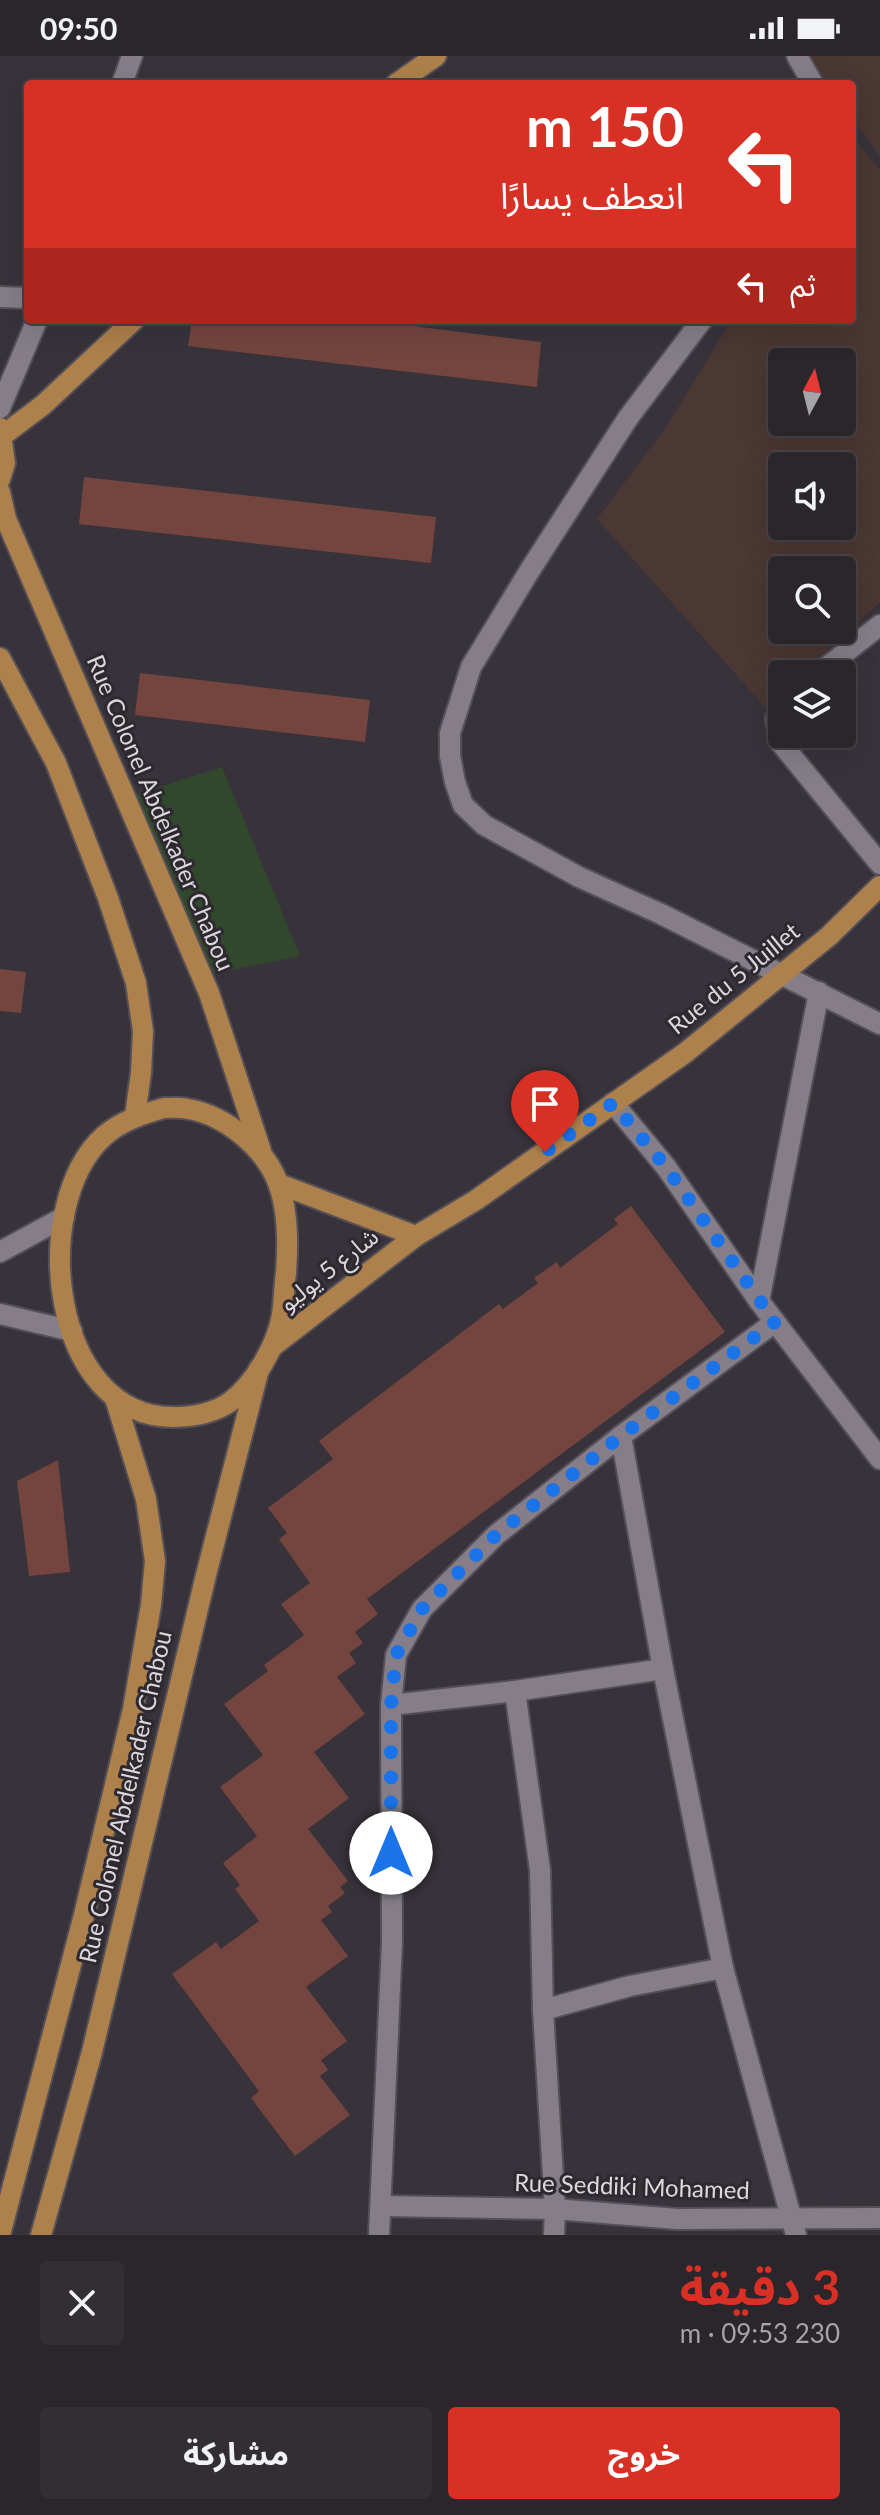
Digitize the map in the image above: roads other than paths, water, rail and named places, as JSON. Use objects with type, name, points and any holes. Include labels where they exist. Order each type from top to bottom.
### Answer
[{"type":"main road","points":[[402,80],[436,56]]},
{"type":"main road","points":[[0,479],[5,463],[1,432],[43,405],[130,324]]},
{"type":"main road","name":"Rue Colonel Abdelkader Chabou","points":[[0,492],[6,519],[209,993],[264,1158]]},
{"type":"main road","points":[[0,658],[56,763],[108,898],[136,983],[143,1031],[135,1116]]},
{"type":"main road","name":"Rue du 5 Juillet","points":[[613,1103],[685,1053],[783,975],[880,886]]},
{"type":"main road","name":"شارع 5 يوليو","points":[[273,1346],[416,1236],[476,1200],[613,1103]]},
{"type":"main road","points":[[164,1108],[188,1108],[214,1117],[242,1136],[264,1158],[279,1184],[288,1243],[282,1316],[273,1346],[259,1369],[231,1401],[199,1416],[170,1417],[141,1412],[115,1398],[90,1370],[65,1312],[60,1284],[64,1217],[70,1194],[85,1162],[104,1136],[135,1116],[164,1108]]},
{"type":"main road","name":"شارع 5 يوليو","points":[[279,1184],[416,1236]]},
{"type":"main road","name":"Rue Colonel Abdelkader Chabou","points":[[41,2235],[92,2052],[206,1575],[259,1369]]},
{"type":"main road","name":"Rue Colonel Abdelkader Chabou","points":[[0,2232],[84,1915],[133,1709],[151,1605],[155,1561],[146,1499],[115,1398]]},
{"type":"street","points":[[123,80],[132,56]]},
{"type":"street","points":[[797,56],[811,80]]},
{"type":"street","points":[[0,297],[24,298]]},
{"type":"street","points":[[0,408],[35,324]]},
{"type":"street","points":[[699,324],[628,418],[471,667],[450,733],[455,782],[463,805],[484,825],[579,877],[880,1024]]},
{"type":"street","points":[[836,660],[880,625]]},
{"type":"street","points":[[785,748],[880,864]]},
{"type":"street","points":[[759,1301],[819,992]]},
{"type":"street","points":[[613,1103],[666,1167],[759,1301],[880,1458]]},
{"type":"street","points":[[0,1252],[64,1217]]},
{"type":"street","points":[[0,1314],[72,1331]]},
{"type":"street","points":[[379,2235],[392,1942],[391,1705],[396,1655],[422,1609],[496,1535],[621,1436],[775,1322]]},
{"type":"street","points":[[621,1436],[663,1669],[723,1968],[794,2226]]},
{"type":"street","points":[[391,1705],[663,1669]]},
{"type":"street","points":[[515,1691],[540,1870],[554,2235]]},
{"type":"street","points":[[543,2010],[630,1986],[723,1968]]},
{"type":"street","name":"Rue Seddiki Mohamed","points":[[382,2206],[555,2209],[678,2227],[794,2226],[880,2218]]}]
